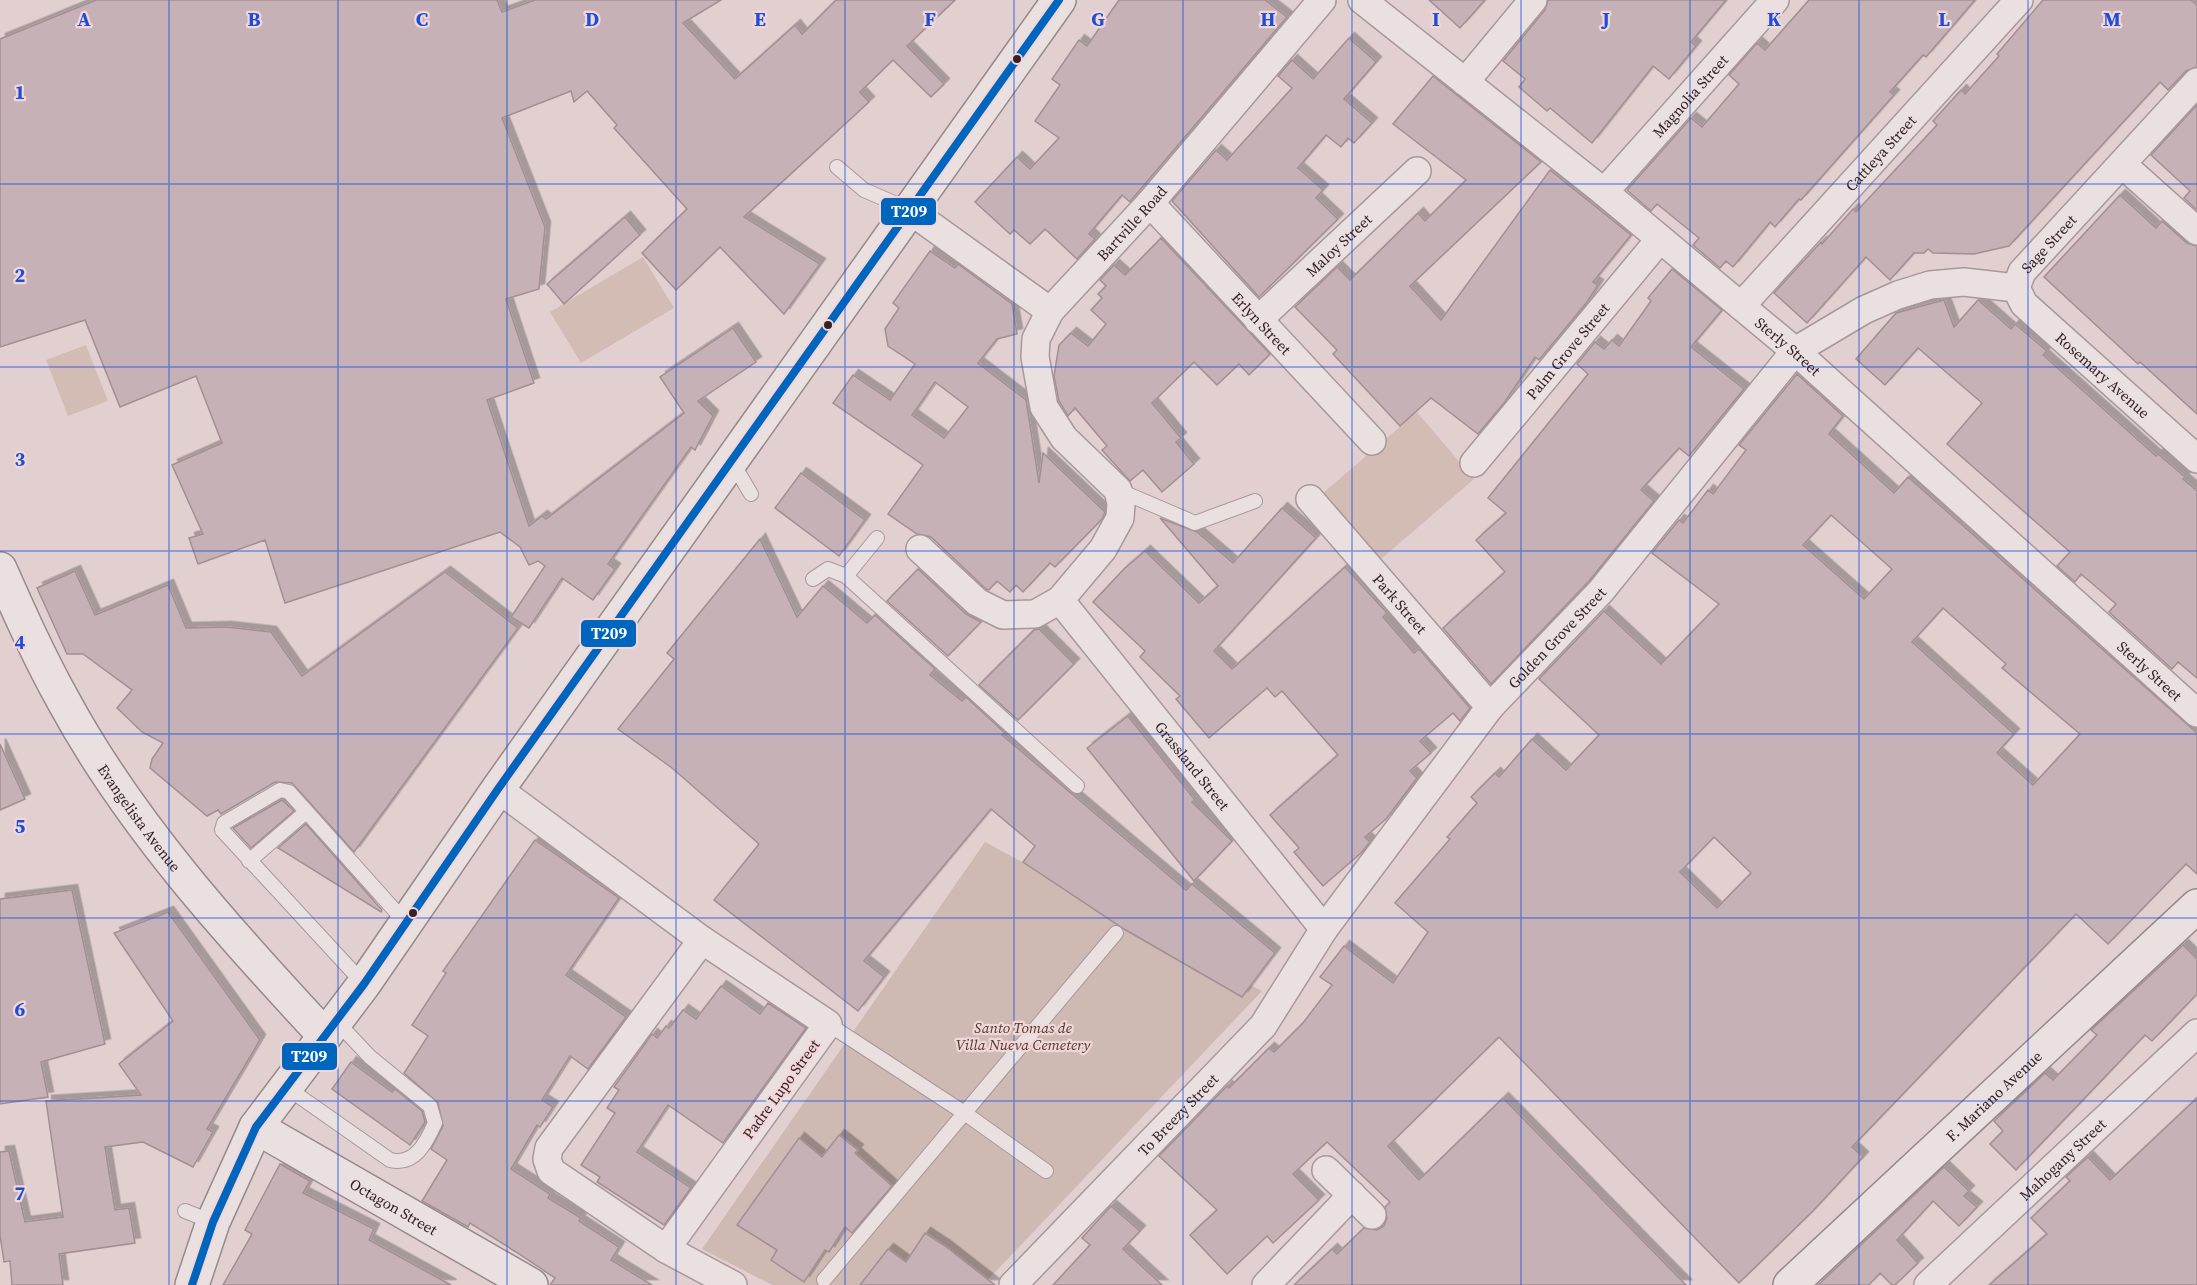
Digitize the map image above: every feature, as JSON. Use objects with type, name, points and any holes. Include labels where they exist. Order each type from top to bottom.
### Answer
[{"type":"main road","points":[[192,1285],[199,1217],[256,1127],[364,984],[498,789],[732,462],[908,209],[1059,0]]},
{"type":"main road","name":"Evangelista Avenue","points":[[0,569],[36,651],[63,702],[145,826],[227,928],[331,1028]]},
{"type":"main road","name":"F. Mariano Avenue","points":[[1790,1285],[2197,906]]},
{"type":"main road","name":"Octagon Street","points":[[256,1127],[531,1285]]},
{"type":"street","name":"Bartville Road","points":[[1050,311],[1150,203],[1322,0]]},
{"type":"street","name":"Sterly Street","points":[[1362,0],[1604,192],[1795,351],[2197,713]]},
{"type":"street","points":[[1465,82],[1533,0]]},
{"type":"street","name":"Magnolia Street","points":[[1604,192],[1775,0]]},
{"type":"street","name":"Cattleya Street","points":[[1741,306],[2019,0]]},
{"type":"street","name":"Sage Street","points":[[1795,351],[1864,310],[1930,285],[1964,282],[2016,288],[2022,272],[2197,82]]},
{"type":"street","points":[[2122,164],[2197,231]]},
{"type":"street","name":"Maloy Street","points":[[1258,320],[1418,171]]},
{"type":"street","name":"Erlyn Street","points":[[1150,203],[1372,441]]},
{"type":"street","points":[[908,209],[1050,311],[1036,339],[1035,357],[1044,407],[1064,438],[1118,490],[1121,504],[1120,518],[1103,549],[1060,600],[1035,614],[1003,615],[977,602],[920,549]]},
{"type":"street","name":"Palm Grove Street","points":[[1474,463],[1660,239]]},
{"type":"street","name":"Rosemary Avenue","points":[[2016,288],[2024,304],[2197,459]]},
{"type":"street","name":"Golden Grove Street","points":[[1324,929],[1490,707],[1601,591],[1795,351]]},
{"type":"street","name":"Park Street","points":[[1310,499],[1490,707]]},
{"type":"street","name":"Grassland Street","points":[[1060,600],[1324,929]]},
{"type":"street","name":"Padre Lupo Street","points":[[498,789],[702,940],[828,1024],[666,1249]]},
{"type":"street","name":"To Breezy Street","points":[[1013,1285],[1263,1026],[1324,929]]},
{"type":"street","points":[[702,940],[549,1148],[547,1159],[551,1171],[666,1249],[733,1285]]},
{"type":"street","name":"Mahogany Street","points":[[1928,1285],[2197,1034]]},
{"type":"street","points":[[1326,1170],[1372,1215]]},
{"type":"street","points":[[1266,1285],[1352,1195]]},
{"type":"lane","points":[[837,167],[864,190],[908,209]]},
{"type":"lane","points":[[732,462],[751,494]]},
{"type":"lane","points":[[1118,490],[1195,523],[1255,501]]},
{"type":"lane","points":[[846,576],[877,538]]},
{"type":"lane","points":[[813,579],[828,569],[846,576],[1077,786]]},
{"type":"lane","points":[[364,984],[222,830],[224,823],[280,790],[289,792],[406,923]]},
{"type":"lane","points":[[249,861],[306,812]]},
{"type":"lane","points":[[824,1280],[1116,933]]},
{"type":"lane","points":[[828,1024],[966,1114],[1046,1171]]},
{"type":"lane","points":[[286,1088],[390,1160],[407,1162],[415,1157],[435,1123],[430,1106],[331,1028]]},
{"type":"shaded area","points":[[643,257],[674,308],[581,363],[550,312]]},
{"type":"shaded area","points":[[86,345],[108,401],[68,416],[46,360]]},
{"type":"shaded area","points":[[1417,412],[1474,479],[1380,560],[1322,494]]},
{"type":"green space","name":"Santo Tomas de Villa Nueva Cemetery","points":[[985,842],[1262,991],[983,1285],[772,1285],[702,1249]]},
{"type":"building","points":[[96,0],[497,0],[502,12],[535,0],[721,0],[683,23],[735,79],[795,25],[802,34],[836,0],[955,0],[907,46],[944,84],[931,97],[893,60],[860,92],[869,102],[744,217],[820,264],[784,314],[720,247],[676,290],[642,253],[687,209],[614,128],[617,125],[587,91],[574,102],[571,91],[502,118],[545,227],[539,289],[506,299],[534,383],[487,400],[529,526],[542,516],[546,519],[684,413],[660,377],[733,328],[756,362],[698,401],[713,416],[695,450],[691,447],[608,564],[615,569],[593,600],[562,578],[529,628],[511,617],[545,566],[538,561],[529,565],[520,547],[500,532],[285,603],[265,540],[198,564],[189,538],[203,534],[172,465],[222,443],[196,376],[120,407],[85,320],[0,347],[0,39]]},
{"type":"building","points":[[1119,0],[1265,0],[1287,17],[1130,202],[1122,195],[1089,234],[1095,239],[1077,259],[1045,229],[1030,244],[1014,230],[1010,234],[975,202],[1017,157],[1030,169],[1059,138],[1035,121],[1060,85],[1052,79],[1079,40],[1087,46]]},
{"type":"building","points":[[1429,0],[1485,0],[1460,28]]},
{"type":"building","points":[[1548,0],[1726,0],[1691,42],[1696,46],[1669,79],[1653,66],[1592,143],[1550,108],[1547,111],[1519,87],[1525,79],[1503,61],[1545,10]]},
{"type":"building","points":[[1809,0],[1975,0],[1926,57],[1923,55],[1890,92],[1894,95],[1801,200],[1799,199],[1775,227],[1770,222],[1733,267],[1726,261],[1720,268],[1693,245],[1699,238],[1657,204],[1651,211],[1627,190],[1691,118],[1702,127],[1739,84],[1729,75],[1757,43],[1765,50]]},
{"type":"building","points":[[2043,0],[2191,0],[2197,5],[2197,67],[2186,71],[2168,90],[2160,82],[2009,246],[1974,254],[1933,253],[1928,249],[1924,253],[1914,253],[1890,280],[1866,257],[1807,323],[1774,293],[1853,209],[1856,212],[1937,125],[1933,121],[1961,90],[1965,94],[1999,56],[1997,54]]},
{"type":"building","points":[[1349,38],[1376,62],[1344,99],[1372,123],[1354,143],[1348,138],[1341,147],[1326,135],[1298,168],[1323,190],[1316,198],[1338,219],[1259,297],[1172,201],[1216,150],[1227,160],[1292,88],[1278,76],[1292,60],[1313,79]]},
{"type":"building","points":[[1433,76],[1541,162],[1410,286],[1441,320],[1550,170],[1631,235],[1593,282],[1598,285],[1587,302],[1539,360],[1535,357],[1504,403],[1478,434],[1431,398],[1400,426],[1333,354],[1337,350],[1295,307],[1337,267],[1350,280],[1418,213],[1425,221],[1466,180],[1393,124]]},
{"type":"building","points":[[2197,105],[2197,210],[2184,198],[2190,191],[2151,155]]},
{"type":"building","points":[[2120,195],[2156,228],[2162,221],[2187,243],[2197,246],[2197,414],[2140,362],[2138,364],[2044,277]]},
{"type":"building","points":[[625,217],[640,235],[564,304],[547,284]]},
{"type":"building","points":[[1161,238],[1270,354],[1249,375],[1239,364],[1217,385],[1194,362],[1152,403],[1181,438],[1176,442],[1194,464],[1162,492],[1143,470],[1130,481],[1102,450],[1107,446],[1075,408],[1068,416],[1059,401],[1054,376],[1059,345],[1071,333],[1088,346],[1106,324],[1091,310],[1102,298],[1098,294],[1106,286],[1100,280],[1114,265],[1125,275]]},
{"type":"building","points":[[930,251],[955,268],[958,264],[1012,304],[1017,334],[997,339],[978,363],[1026,400],[1039,483],[1043,453],[1105,512],[1102,519],[1055,567],[1050,563],[1023,592],[1016,585],[1010,592],[997,581],[989,590],[986,589],[931,537],[917,534],[888,514],[923,465],[833,403],[853,375],[890,400],[915,364],[888,346],[885,329],[899,308],[893,303]],"holes":[[[935,382],[968,407],[944,438],[912,415]]]},
{"type":"building","points":[[1672,269],[1722,310],[1691,347],[1744,389],[1689,456],[1679,448],[1641,490],[1654,501],[1589,581],[1491,684],[1443,628],[1505,572],[1476,540],[1506,513],[1488,498],[1588,374],[1577,364],[1595,342],[1604,349],[1612,340],[1619,346],[1651,301],[1648,298]]},
{"type":"building","points":[[1944,300],[1954,327],[1978,300],[2011,329],[2015,324],[2047,351],[2043,355],[2156,456],[2158,454],[2185,477],[2183,479],[2197,491],[2197,678],[2178,662],[2172,669],[2109,612],[2116,604],[2081,574],[2075,582],[2057,566],[2070,552],[1947,444],[1982,403],[1918,348],[1885,385],[1856,359],[1896,313]]},
{"type":"building","points":[[1797,374],[1843,416],[1829,434],[1894,493],[1908,477],[2197,733],[2197,874],[2186,864],[2108,944],[2076,914],[1852,1147],[1863,1157],[1813,1211],[1739,1283],[1499,1037],[1388,1146],[1419,1180],[1503,1098],[1686,1285],[1294,1285],[1332,1249],[1337,1254],[1364,1228],[1377,1230],[1384,1226],[1387,1218],[1385,1207],[1390,1202],[1327,1142],[1293,1174],[1319,1200],[1273,1243],[1267,1236],[1227,1274],[1190,1235],[1217,1210],[1159,1156],[1227,1086],[1229,1088],[1269,1048],[1274,1052],[1303,1023],[1332,985],[1320,977],[1344,946],[1393,983],[1428,932],[1395,903],[1450,839],[1447,837],[1477,803],[1471,797],[1495,773],[1499,777],[1532,739],[1566,770],[1599,735],[1539,679],[1604,611],[1661,664],[1719,604],[1652,553],[1679,520],[1683,523],[1708,490],[1713,494],[1746,450],[1739,445]],"holes":[[[1831,515],[1892,569],[1864,599],[1803,545]],[[1943,608],[2006,664],[2002,668],[2080,734],[2033,785],[1997,753],[2014,734],[1912,642]],[[1714,837],[1751,873],[1717,908],[1680,872]]]},
{"type":"building","points":[[801,473],[865,520],[839,556],[775,508]]},
{"type":"building","points":[[1282,508],[1316,538],[1214,651],[1232,669],[1345,567],[1387,613],[1383,617],[1414,653],[1419,649],[1470,708],[1460,721],[1453,713],[1420,741],[1431,753],[1410,771],[1417,778],[1386,819],[1365,837],[1370,842],[1361,853],[1323,886],[1294,852],[1299,848],[1270,815],[1338,755],[1282,691],[1275,697],[1267,688],[1209,738],[1176,699],[1180,696],[1140,657],[1145,651],[1093,602],[1124,569],[1145,551],[1199,603],[1218,586],[1160,518],[1197,532],[1233,563]]},
{"type":"building","points":[[760,539],[797,617],[823,586],[867,623],[875,615],[935,669],[930,675],[962,701],[966,697],[1005,733],[1002,735],[1186,890],[1192,884],[1275,953],[1242,997],[1124,929],[1023,862],[1035,846],[991,809],[864,961],[884,977],[858,1011],[714,900],[759,844],[672,768],[618,729],[674,659],[667,653]]},
{"type":"building","points":[[918,569],[966,614],[981,622],[948,656],[887,601]]},
{"type":"building","points":[[75,571],[95,615],[168,585],[186,628],[226,627],[271,632],[302,676],[445,572],[518,628],[354,852],[292,783],[275,782],[221,814],[218,810],[207,816],[150,768],[152,759],[163,743],[142,732],[117,708],[132,690],[83,654],[67,654],[37,588]]},
{"type":"building","points":[[1039,629],[1074,664],[1018,720],[979,685],[1034,630]]},
{"type":"building","points":[[1128,716],[1195,800],[1192,802],[1232,841],[1194,881],[1087,748]]},
{"type":"building","points":[[0,744],[25,799],[0,810]]},
{"type":"building","points":[[282,800],[294,811],[251,848],[233,828]]},
{"type":"building","points":[[306,824],[382,910],[381,912],[278,848]]},
{"type":"building","points":[[535,840],[619,898],[566,975],[626,1017],[588,1069],[570,1056],[542,1100],[553,1107],[540,1127],[537,1125],[511,1169],[550,1194],[548,1198],[581,1218],[579,1221],[619,1247],[611,1260],[652,1285],[550,1285],[555,1278],[516,1252],[470,1223],[468,1227],[422,1201],[447,1160],[431,1149],[443,1126],[438,1103],[404,1073],[428,1036],[412,1025],[446,973],[443,971]]},
{"type":"building","points":[[72,890],[105,1044],[41,1062],[48,1097],[0,1104],[0,899]]},
{"type":"building","points":[[168,912],[260,1040],[207,1129],[213,1132],[193,1167],[143,1142],[105,1147],[115,1210],[129,1208],[135,1243],[59,1254],[63,1285],[12,1285],[10,1261],[4,1262],[0,1235],[0,1152],[9,1151],[25,1222],[63,1217],[46,1101],[141,1095],[119,1064],[173,1021],[114,933]]},
{"type":"building","points":[[2183,945],[2197,959],[2197,994],[2152,1041],[2145,1035],[2016,1170],[1990,1144],[2003,1131],[1994,1121],[2045,1073],[2053,1080],[2097,1035],[2091,1030]]},
{"type":"building","points":[[721,986],[760,1014],[768,1003],[806,1028],[723,1143],[668,1105],[637,1152],[691,1188],[664,1225],[597,1182],[600,1177],[581,1165],[615,1113],[607,1108],[619,1090],[614,1087],[652,1034],[657,1038],[666,1026],[669,1028],[683,1010],[696,1019]]},
{"type":"building","points":[[351,1062],[392,1092],[395,1089],[422,1111],[425,1122],[410,1145],[332,1089]]},
{"type":"building","points":[[2197,1098],[2197,1285],[1989,1285],[2047,1234],[2031,1218],[2070,1181],[2066,1177],[2088,1157],[2110,1180]]},
{"type":"building","points":[[839,1135],[858,1150],[855,1153],[892,1186],[852,1233],[845,1227],[829,1252],[825,1250],[804,1282],[771,1260],[777,1250],[737,1225],[799,1138],[822,1157]]},
{"type":"building","points":[[280,1164],[310,1181],[303,1193],[374,1229],[369,1240],[451,1285],[223,1285],[252,1234],[245,1230]]},
{"type":"building","points":[[1944,1167],[1969,1191],[1964,1196],[1977,1207],[1959,1226],[1933,1201],[1897,1240],[1918,1263],[1895,1285],[1892,1285],[1880,1273],[1869,1285],[1818,1285]]},
{"type":"building","points":[[1111,1206],[1140,1231],[1123,1249],[1162,1285],[1053,1285],[1090,1245],[1082,1238]]},
{"type":"building","points":[[925,1233],[995,1285],[860,1285],[888,1249],[906,1262]]},
{"type":"transit line","name":"T209","points":[[192,1285],[213,1222],[256,1127],[364,984],[498,789],[1059,0]]}]
